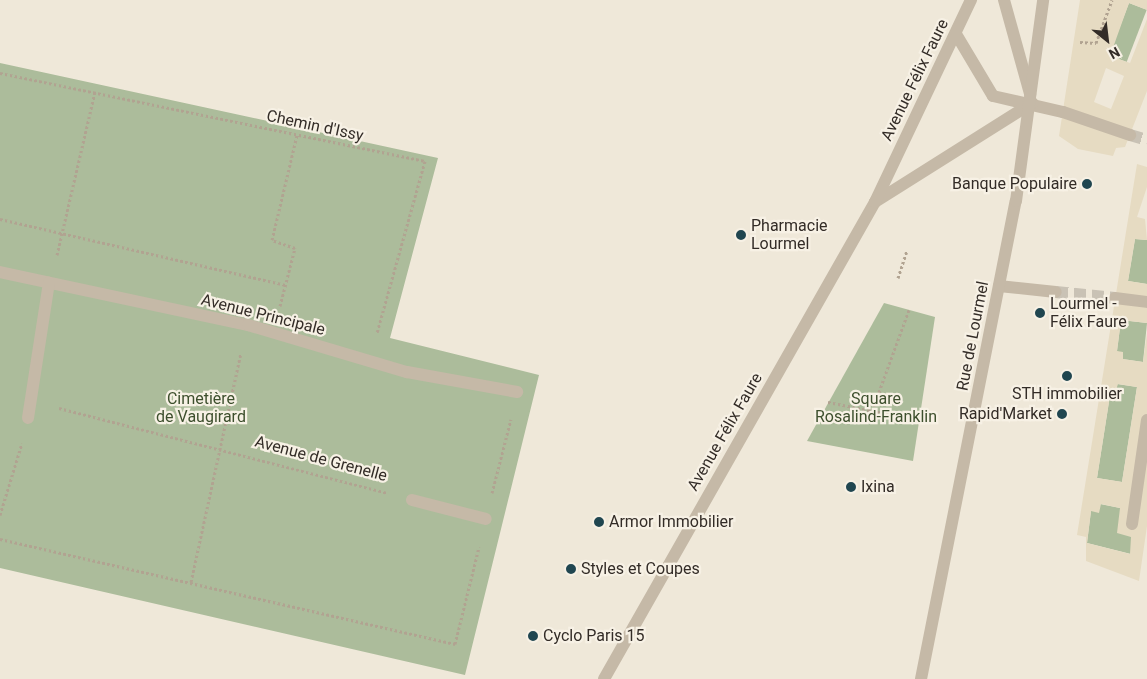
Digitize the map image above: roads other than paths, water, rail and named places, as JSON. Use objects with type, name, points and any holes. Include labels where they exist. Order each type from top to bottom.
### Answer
[{"type":"street","name":"Avenue Félix Faure","points":[[604,679],[875,202],[971,0]]},
{"type":"street","name":"Rue de Lourmel","points":[[921,679],[999,286],[1032,104],[1004,0]]},
{"type":"street","points":[[1032,104],[1042,0]]},
{"type":"street","points":[[956,34],[993,96],[1032,104],[1130,135]]},
{"type":"street","name":"Avenue Félix Faure","points":[[875,202],[1032,104]]},
{"type":"street","name":"Avenue Principale","points":[[0,272],[248,326],[370,358],[407,372],[517,392]]},
{"type":"street","points":[[28,418],[49,283]]},
{"type":"street","points":[[999,286],[1056,292]]},
{"type":"street","points":[[1115,298],[1147,302]]},
{"type":"street","points":[[1132,524],[1147,420]]},
{"type":"street","points":[[412,500],[486,519]]},
{"type":"tunnel","points":[[1130,135],[1147,140]]},
{"type":"tunnel","points":[[1056,292],[1115,298]]},
{"type":"place","name":"Banque Populaire","points":[[1087,184]]},
{"type":"place","name":"Pharmacie Lourmel","points":[[741,235]]},
{"type":"place","name":"Lourmel - Félix Faure","points":[[1040,313]]},
{"type":"place","name":"STH immobilier","points":[[1067,376]]},
{"type":"place","name":"Rapid'Market","points":[[1062,414]]},
{"type":"place","name":"Ixina","points":[[851,487]]},
{"type":"place","name":"Armor Immobilier","points":[[599,522]]},
{"type":"place","name":"Styles et Coupes","points":[[571,569]]},
{"type":"place","name":"Cyclo Paris 15","points":[[533,636]]},
{"type":"park label","name":"Cimetière de Vaugirard","points":[[201,408]]},
{"type":"park label","name":"Square Rosalind-Franklin","points":[[876,408]]}]
